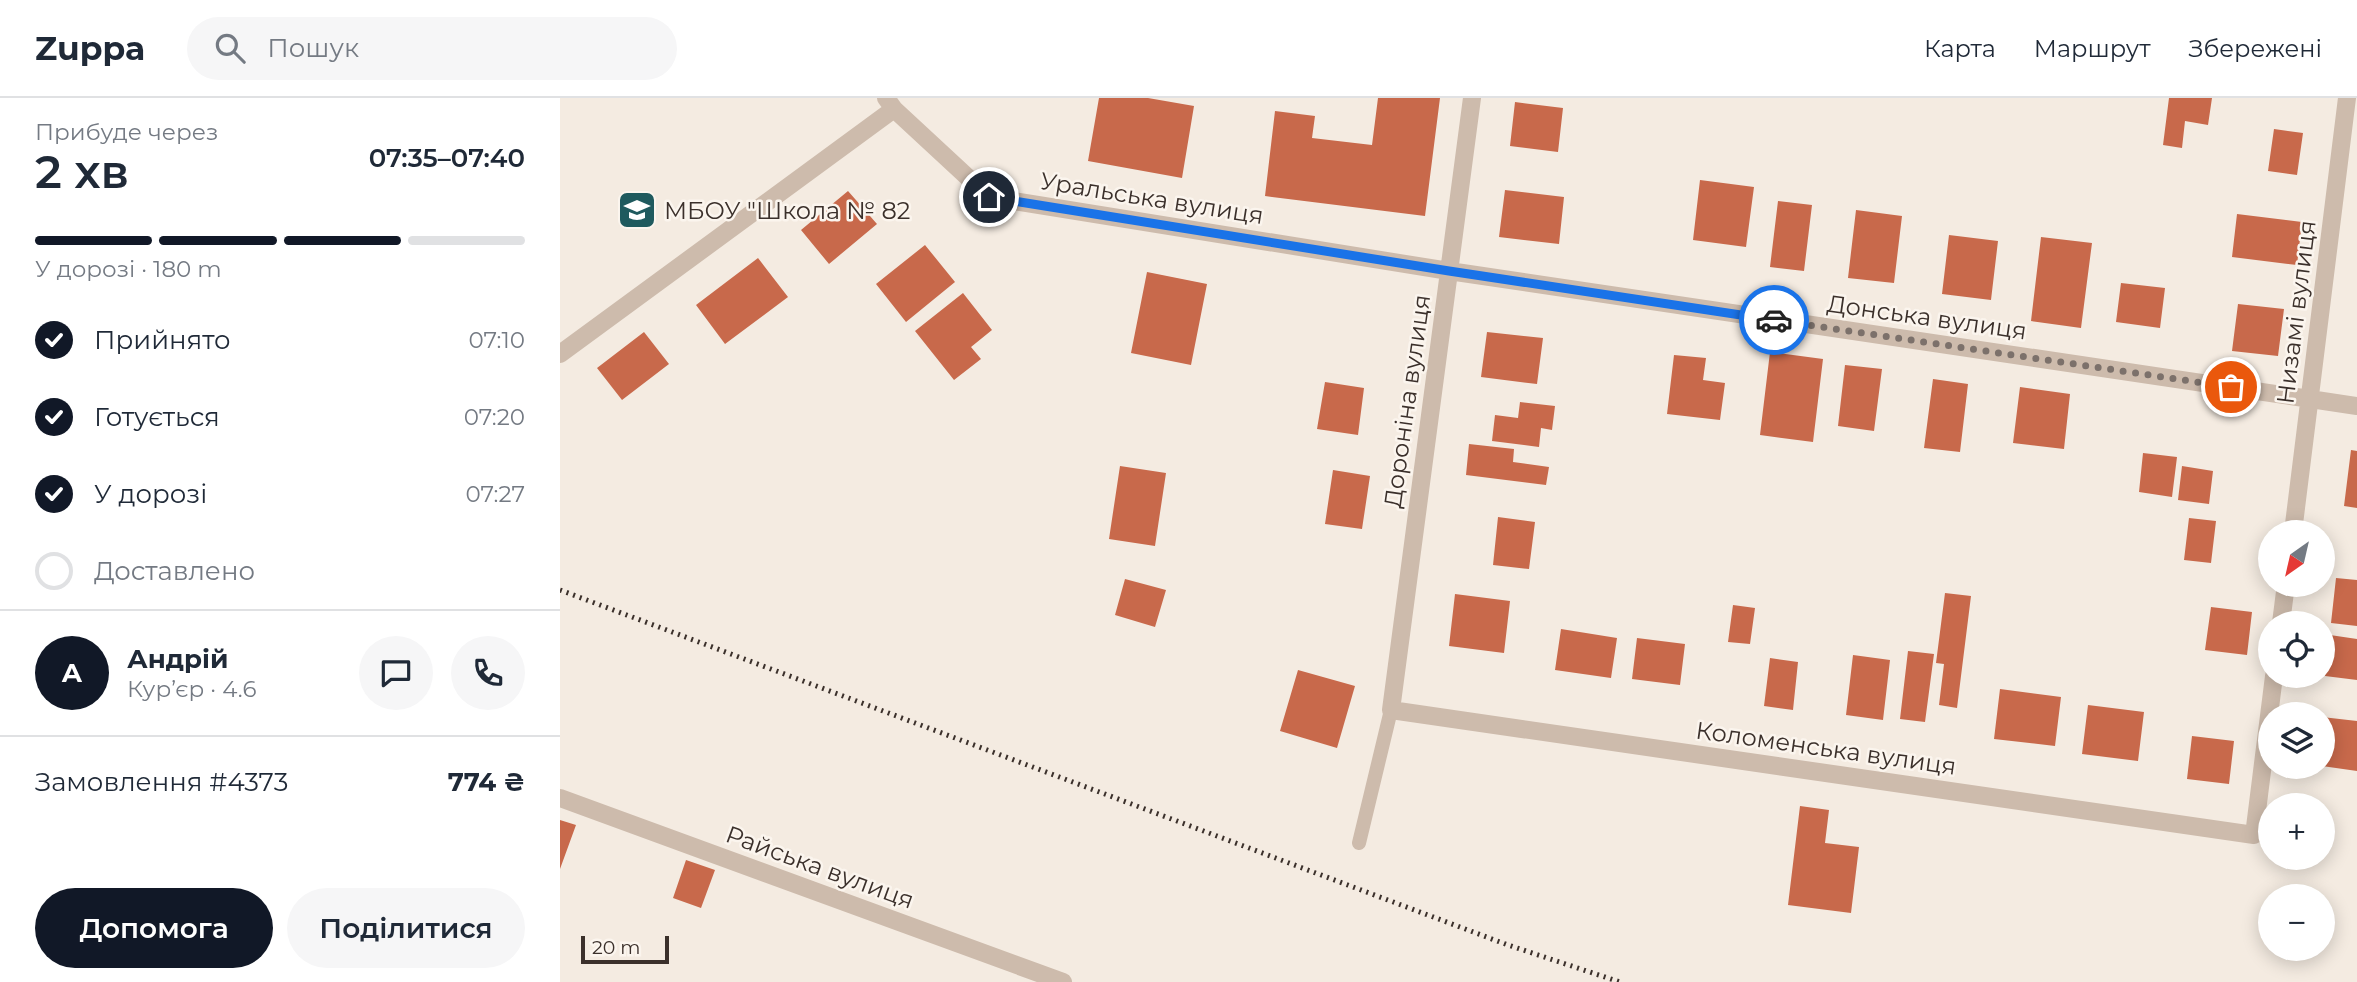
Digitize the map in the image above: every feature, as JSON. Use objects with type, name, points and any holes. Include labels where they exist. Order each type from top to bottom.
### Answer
[{"type":"street","name":"Дороніна вулиця","points":[[1391,710],[1472,98]]},
{"type":"street","name":"Низамі вулиця","points":[[2295,520],[2347,98]]},
{"type":"street","name":"Уральська вулиця","points":[[890,104],[989,197],[1449,271]]},
{"type":"street","points":[[560,355],[890,104]]},
{"type":"street","name":"Донська вулиця","points":[[1449,271],[2357,406]]},
{"type":"street","name":"Коломенська вулиця","points":[[1391,710],[2254,835],[2272,688]]},
{"type":"street","name":"Райська вулиця","points":[[560,798],[1063,982]]},
{"type":"lane","points":[[1359,844],[1391,710]]},
{"type":"building","points":[[1099,98],[1148,98],[1194,106],[1182,178],[1088,161]]},
{"type":"building","points":[[1378,98],[1440,98],[1425,216],[1265,196],[1275,111],[1315,116],[1312,138],[1372,145]]},
{"type":"building","points":[[2169,98],[2212,98],[2208,125],[2185,121],[2182,148],[2163,145]]},
{"type":"building","points":[[1515,102],[1563,108],[1558,152],[1510,146]]},
{"type":"building","points":[[2274,129],[2303,133],[2297,175],[2268,171]]},
{"type":"building","points":[[1700,180],[1754,187],[1746,247],[1693,240]]},
{"type":"building","points":[[1505,190],[1564,197],[1559,244],[1499,237]]},
{"type":"building","points":[[848,191],[877,224],[829,264],[801,230]]},
{"type":"building","points":[[1778,201],[1812,205],[1804,271],[1770,267]]},
{"type":"building","points":[[1856,210],[1902,216],[1894,283],[1848,278]]},
{"type":"building","points":[[2237,214],[2302,222],[2297,265],[2232,257]]},
{"type":"building","points":[[1949,235],[1998,241],[1991,300],[1942,294]]},
{"type":"building","points":[[2041,237],[2092,243],[2081,328],[2031,321]]},
{"type":"building","points":[[925,245],[955,282],[906,322],[876,284]]},
{"type":"building","points":[[758,258],[788,297],[725,344],[696,305]]},
{"type":"building","points":[[1147,272],[1207,284],[1191,365],[1131,353]]},
{"type":"building","points":[[2121,283],[2165,288],[2160,328],[2116,322]]},
{"type":"building","points":[[963,293],[992,330],[971,347],[981,359],[954,380],[915,331]]},
{"type":"building","points":[[2238,304],[2284,309],[2278,356],[2232,351]]},
{"type":"building","points":[[644,332],[669,364],[622,400],[597,368]]},
{"type":"building","points":[[1487,332],[1543,338],[1537,384],[1481,377]]},
{"type":"building","points":[[1770,352],[1823,359],[1813,442],[1760,435]]},
{"type":"building","points":[[1674,355],[1706,358],[1703,380],[1725,383],[1720,420],[1667,414]]},
{"type":"building","points":[[1845,365],[1882,369],[1874,431],[1838,426]]},
{"type":"building","points":[[1933,379],[1968,384],[1960,452],[1924,448]]},
{"type":"building","points":[[1325,382],[1364,388],[1358,435],[1317,429]]},
{"type":"building","points":[[2020,387],[2070,394],[2064,449],[2013,443]]},
{"type":"building","points":[[1520,402],[1555,406],[1552,430],[1541,428],[1539,447],[1492,441],[1495,415],[1518,418]]},
{"type":"building","points":[[1469,444],[1514,449],[1513,462],[1549,467],[1546,485],[1466,475]]},
{"type":"building","points":[[2351,450],[2357,451],[2357,508],[2344,506]]},
{"type":"building","points":[[2143,453],[2177,457],[2172,497],[2139,492]]},
{"type":"building","points":[[1120,466],[1166,473],[1155,546],[1109,539]]},
{"type":"building","points":[[2182,466],[2213,471],[2209,504],[2178,500]]},
{"type":"building","points":[[1333,470],[1370,476],[1362,529],[1325,524]]},
{"type":"building","points":[[1498,517],[1535,522],[1529,569],[1493,565]]},
{"type":"building","points":[[2189,518],[2216,521],[2211,563],[2184,560]]},
{"type":"building","points":[[2336,578],[2357,580],[2357,626],[2335,623],[2335,611],[2332,611]]},
{"type":"building","points":[[1125,579],[1166,590],[1155,627],[1115,615]]},
{"type":"building","points":[[1945,593],[1971,596],[1957,708],[1939,705],[1944,664],[1936,663]]},
{"type":"building","points":[[1455,594],[1510,601],[1504,653],[1449,646]]},
{"type":"building","points":[[1733,605],[1755,608],[1750,644],[1728,642]]},
{"type":"building","points":[[2211,607],[2252,612],[2247,655],[2205,650]]},
{"type":"building","points":[[1561,629],[1617,638],[1611,678],[1555,670]]},
{"type":"building","points":[[2335,636],[2357,639],[2357,680],[2335,677]]},
{"type":"building","points":[[1637,638],[1685,644],[1680,685],[1632,679]]},
{"type":"building","points":[[1908,651],[1934,654],[1925,722],[1900,719]]},
{"type":"building","points":[[1853,655],[1890,660],[1883,720],[1846,715]]},
{"type":"building","points":[[1770,658],[1798,662],[1793,710],[1764,706]]},
{"type":"building","points":[[1298,670],[1355,686],[1337,748],[1280,731]]},
{"type":"building","points":[[2000,689],[2061,697],[2055,746],[1994,739]]},
{"type":"building","points":[[2088,705],[2144,712],[2138,761],[2082,754]]},
{"type":"building","points":[[2335,718],[2357,721],[2357,771],[2335,768]]},
{"type":"building","points":[[2192,736],[2234,741],[2229,784],[2187,779]]},
{"type":"building","points":[[1800,806],[1829,810],[1825,843],[1859,847],[1851,913],[1788,905]]},
{"type":"building","points":[[560,820],[576,825],[560,869]]},
{"type":"building","points":[[686,860],[715,870],[701,908],[673,898]]},
{"type":"railway","points":[[560,590],[1508,945],[1620,982]]},
{"type":"way so far","points":[[1774,320],[2231,387]]},
{"type":"place","name":"МБОУ \"Школа № 82","points":[[637,210]]},
{"type":"route","points":[[989,197],[1774,320]]}]
